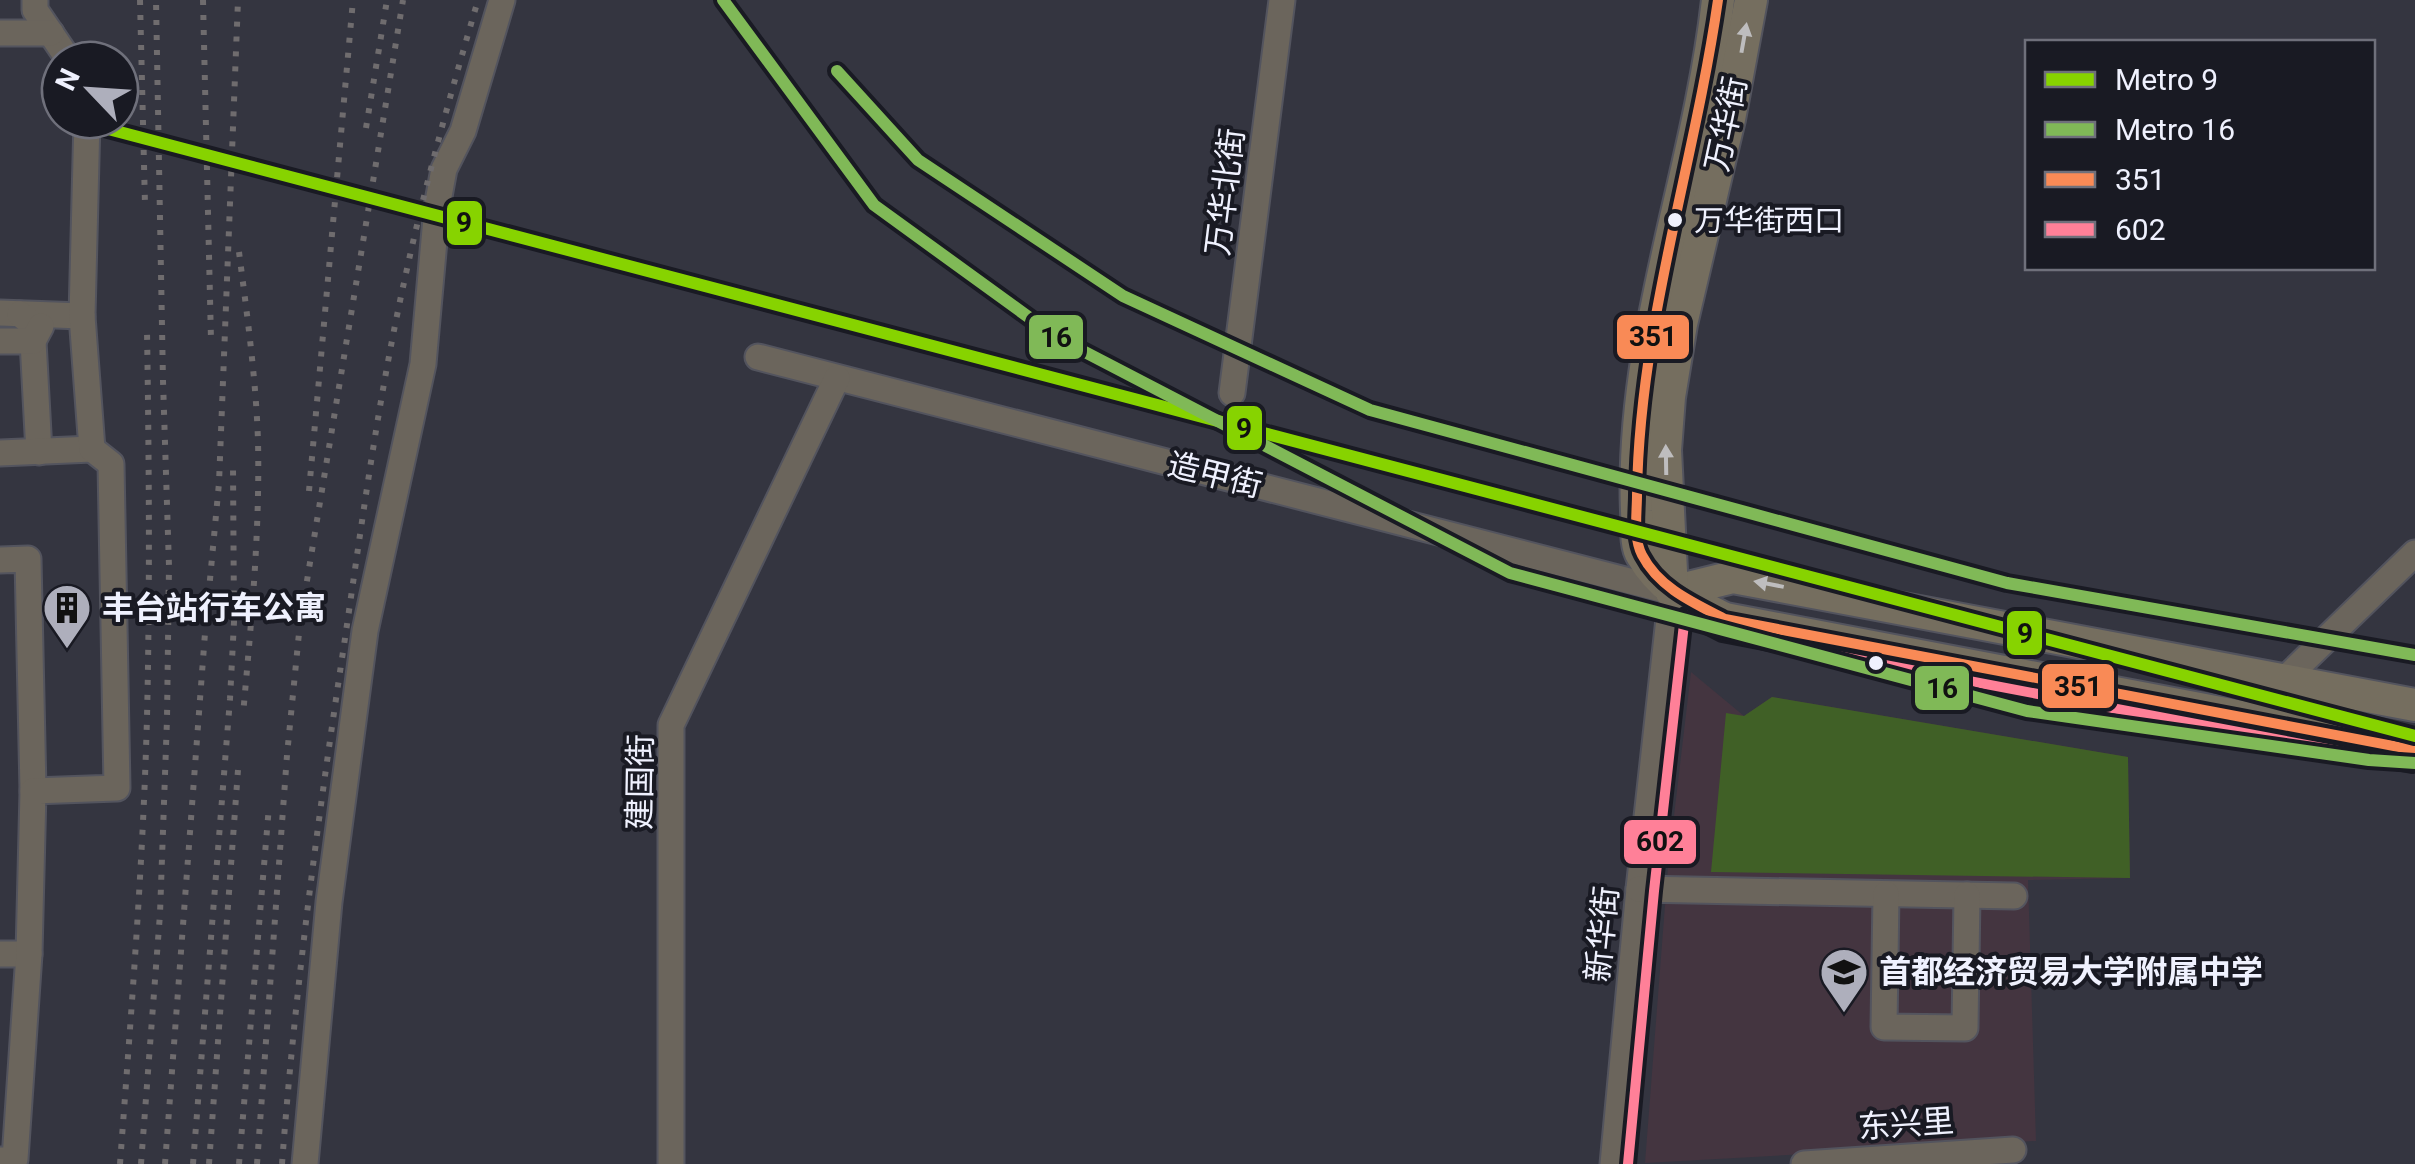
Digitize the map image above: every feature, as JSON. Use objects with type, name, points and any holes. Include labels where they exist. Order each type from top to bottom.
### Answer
[{"type":"main road","name":"万华街","points":[[1672,592],[1639,552],[1639,415],[1646,362],[1701,108],[1718,0]]},
{"type":"main road","name":"万华街","points":[[1672,592],[1665,450],[1669,397],[1751,0]]},
{"type":"main road","name":"造甲街","points":[[1672,592],[1733,578],[2415,705]]},
{"type":"main road","name":"造甲街","points":[[1672,592],[1725,619],[2415,750]]},
{"type":"street","points":[[35,0],[35,10],[55,40]]},
{"type":"street","points":[[305,1164],[329,902],[363,650],[423,364],[436,206],[444,169],[463,131],[502,0]]},
{"type":"street","name":"万华北街","points":[[1232,393],[1282,0]]},
{"type":"street","points":[[0,33],[50,33]]},
{"type":"street","points":[[86,140],[82,316],[92,448]]},
{"type":"street","points":[[10,313],[82,316]]},
{"type":"street","points":[[10,313],[31,323],[39,452]]},
{"type":"street","points":[[33,341],[55,315]]},
{"type":"street","points":[[0,341],[33,341]]},
{"type":"street","name":"造甲街","points":[[758,358],[1672,592]]},
{"type":"street","name":"建国街","points":[[671,1164],[670,725],[837,378]]},
{"type":"street","points":[[0,453],[92,448],[111,464],[117,788],[33,791]]},
{"type":"street","points":[[2285,679],[2415,553]]},
{"type":"street","points":[[0,560],[28,559],[33,791],[29,954],[11,1078],[15,1159],[0,1160]]},
{"type":"street","name":"新华街","points":[[1613,1164],[1672,592]]},
{"type":"street","points":[[1639,889],[2014,896]]},
{"type":"street","points":[[1886,894],[1884,1027],[1966,1028],[1967,895]]},
{"type":"street","points":[[0,954],[29,954]]},
{"type":"street","name":"东兴里","points":[[1804,1164],[2013,1150]]},
{"type":"shaded area","name":"首都经济贸易大学附属中学","points":[[1691,672],[1744,716],[1772,697],[2128,757],[2130,878],[2028,880],[2036,1141],[1645,1163],[1668,867]]},
{"type":"green space","points":[[1772,697],[2128,757],[2130,878],[1711,872],[1726,713],[1744,716]]},
{"type":"railway","points":[[140,0],[145,205]]},
{"type":"railway","points":[[141,1164],[160,914],[169,566],[156,0]]},
{"type":"railway","points":[[203,0],[211,340]]},
{"type":"railway","points":[[165,1164],[219,483],[238,0]]},
{"type":"railway","points":[[309,491],[353,0]]},
{"type":"railway","points":[[366,128],[387,0]]},
{"type":"railway","points":[[257,1164],[300,623],[403,0]]},
{"type":"railway","points":[[282,1164],[316,839],[379,415],[421,208],[478,0]]},
{"type":"railway","points":[[239,252],[258,441],[256,544],[243,715]]},
{"type":"railway","points":[[120,1164],[140,885],[147,717],[147,330]]},
{"type":"railway","points":[[193,1164],[230,699],[234,622],[233,465]]},
{"type":"railway","points":[[209,1164],[238,770]]},
{"type":"railway","points":[[239,1164],[269,806]]},
{"type":"metro line","name":"16","points":[[723,0],[874,205],[1056,337],[1510,573],[2027,711],[2369,760],[2415,763]]},
{"type":"metro line","name":"16","points":[[837,71],[918,160],[1123,296],[1370,410],[2007,583],[2415,655]]},
{"type":"metro line","name":"9","points":[[140,137],[2415,736]]},
{"type":"transit line","name":"351","points":[[1718,0],[1657,308],[1640,432],[1636,533],[1642,555],[1658,577],[1725,619],[2415,750]]},
{"type":"transit line","name":"602","points":[[1628,1164],[1685,615],[1722,634],[2412,765]]},
{"type":"place","name":"万华街西口","points":[[1675,220]]},
{"type":"place","name":"丰台站行车公寓","points":[[67,650]]},
{"type":"place","name":"首都经济贸易大学附属中学","points":[[1844,1014]]}]
